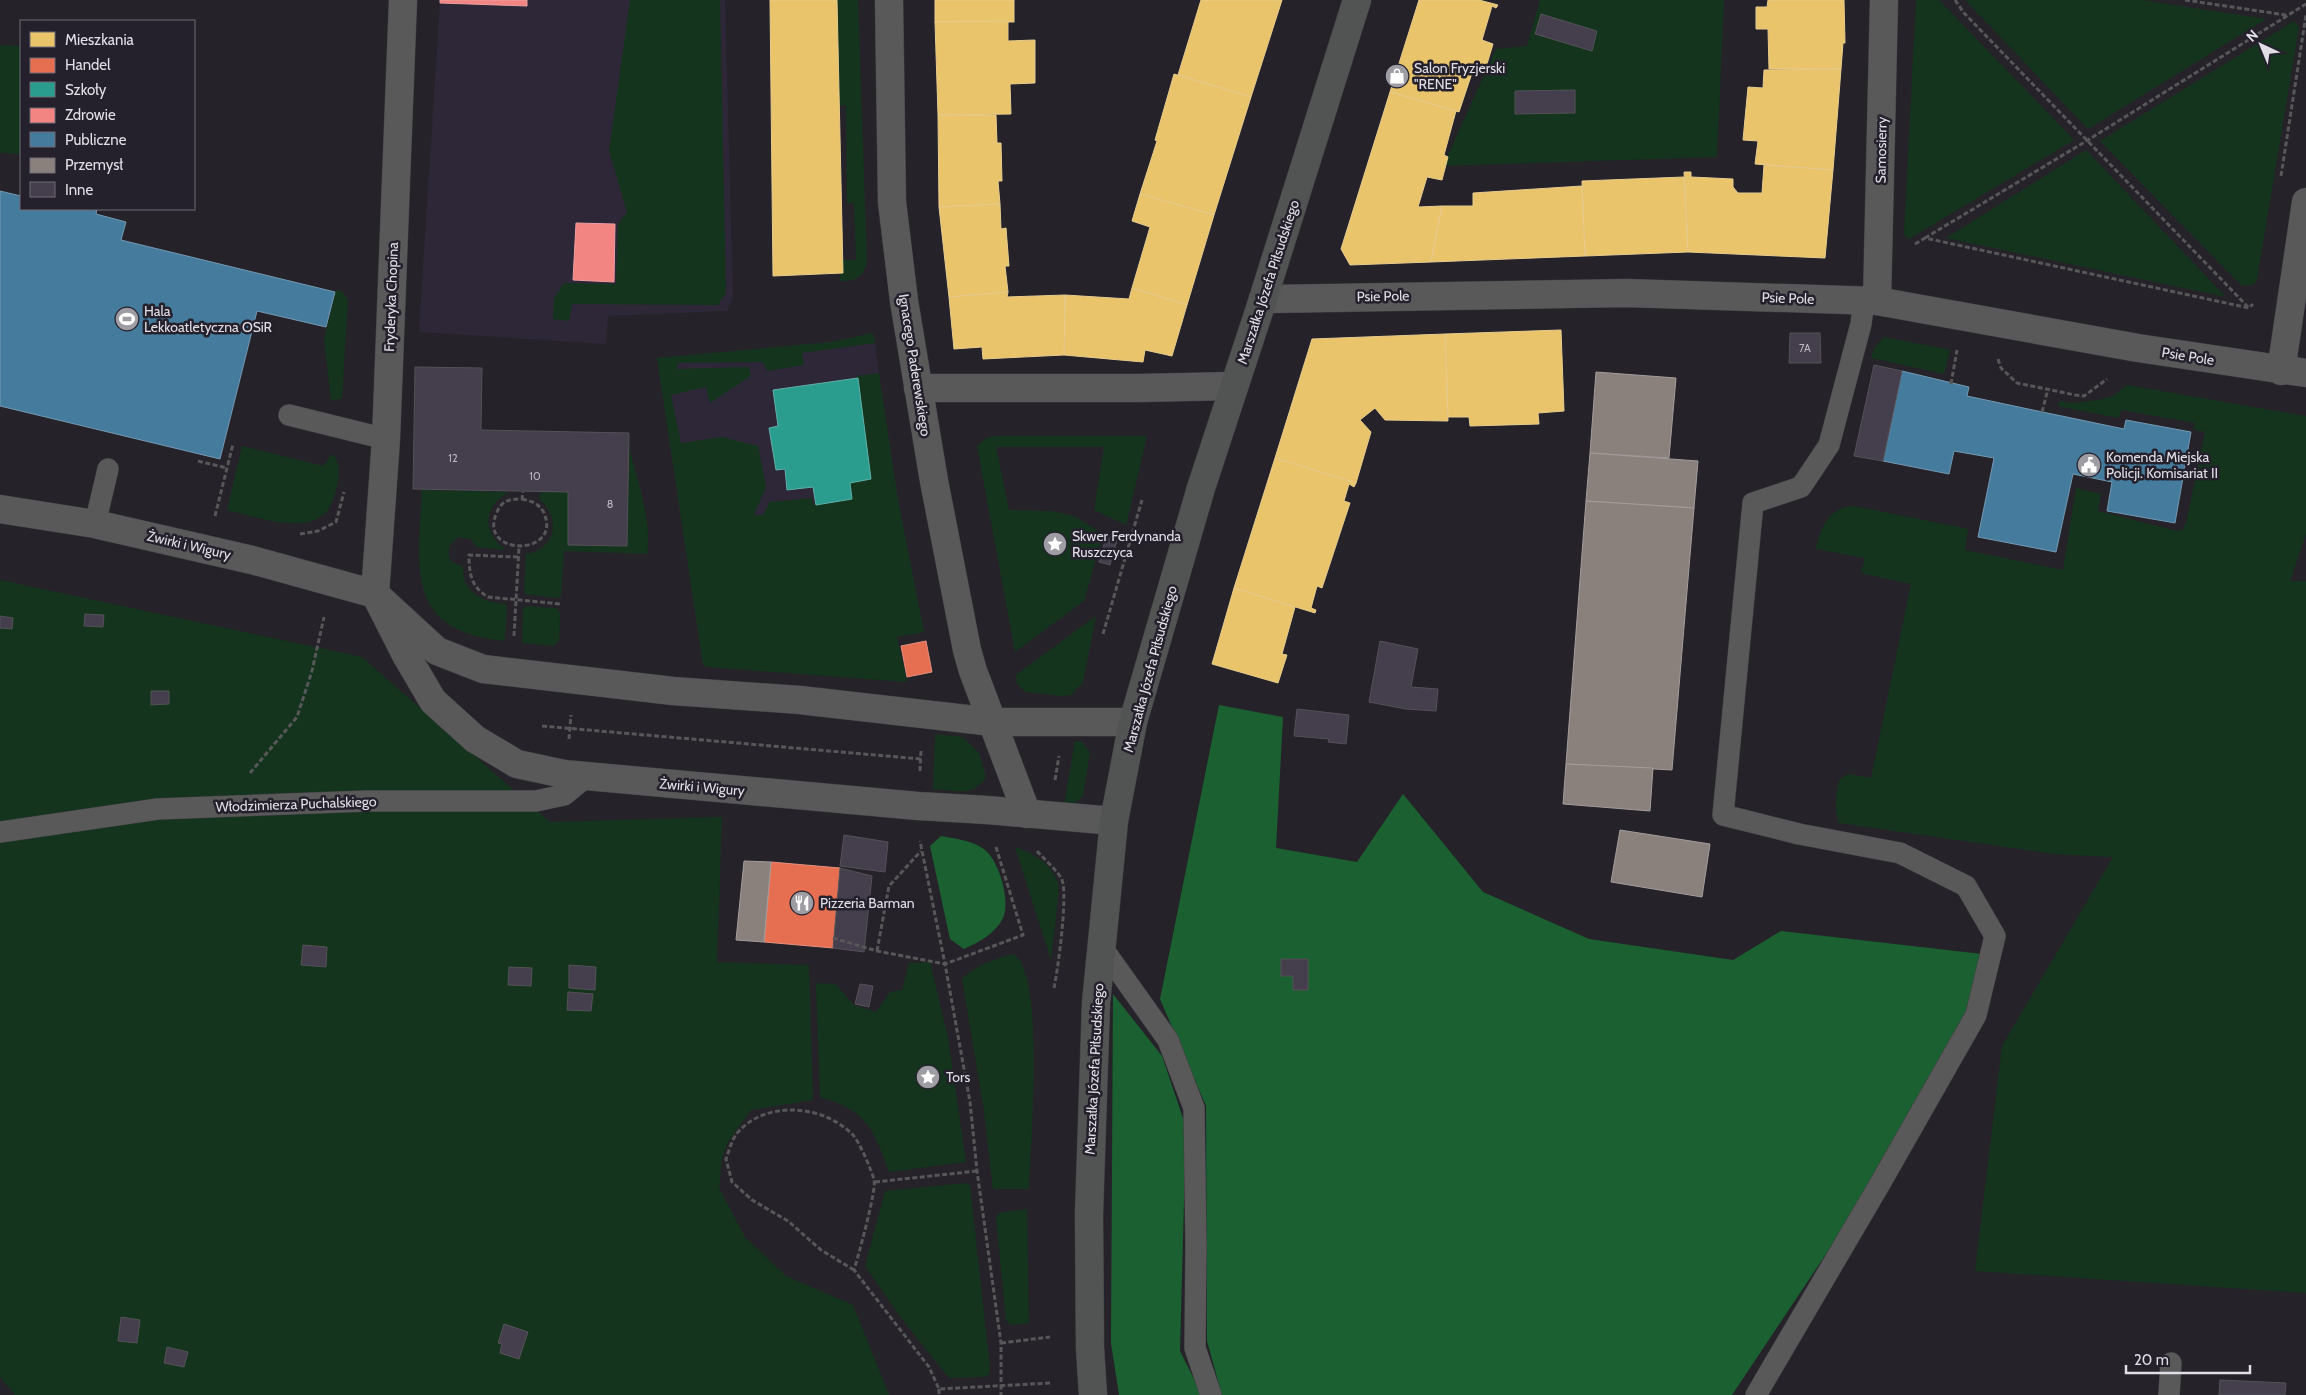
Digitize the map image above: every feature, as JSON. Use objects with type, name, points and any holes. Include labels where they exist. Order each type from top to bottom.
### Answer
[{"type":"street","name":"Fryderyka Chopina","points":[[375,594],[386,440],[403,0]]},
{"type":"street","name":"Ignacego Paderewskiego","points":[[889,0],[892,202],[904,301],[918,388],[967,650],[973,671],[1027,814]]},
{"type":"street","name":"Marszałka Józefa Piłsudskiego","points":[[1093,1395],[1090,1348],[1089,1214],[1092,1082],[1101,946],[1114,821],[1133,722],[1201,488],[1263,299],[1357,0]]},
{"type":"street","name":"Samosierry","points":[[1870,300],[1884,0]]},
{"type":"street","points":[[2294,372],[2306,202]]},
{"type":"street","name":"Psie Pole","points":[[1263,299],[1627,293],[1870,300],[2138,348],[2294,372]]},
{"type":"street","points":[[918,388],[1234,386]]},
{"type":"street","name":"Żwirki i Wigury","points":[[0,508],[95,524],[252,560],[375,594],[437,651],[483,669],[673,691],[800,700],[993,722],[1133,722]]},
{"type":"street","name":"Żwirki i Wigury","points":[[375,594],[432,701],[475,739],[517,764],[575,776],[1114,821]]},
{"type":"lane","points":[[1756,1395],[1881,1182],[1976,1014],[1995,936],[1966,886],[1900,853],[1799,834],[1724,815],[1753,503],[1801,487],[1829,445],[1861,324],[1870,300]]},
{"type":"lane","points":[[289,415],[386,440]]},
{"type":"lane","points":[[95,524],[108,469]]},
{"type":"lane","name":"Włodzimierza Puchalskiego","points":[[0,832],[158,809],[367,801],[536,801],[564,795],[575,776]]},
{"type":"lane","points":[[1101,946],[1168,1040],[1194,1108],[1195,1348],[1211,1395]]},
{"type":"lane","points":[[2169,1395],[2171,1363]]},
{"type":"path","points":[[1955,0],[1964,13],[2249,308]]},
{"type":"path","points":[[2185,0],[2287,15]]},
{"type":"path","points":[[1912,246],[2088,140],[2306,4]]},
{"type":"path","points":[[2281,178],[2306,15]]},
{"type":"path","points":[[1925,238],[2249,308]]},
{"type":"path","points":[[2249,308],[2255,303]]},
{"type":"path","points":[[1951,384],[1958,346]]},
{"type":"path","points":[[1996,352],[2001,368],[2017,383],[2084,396],[2104,382],[2111,372]]},
{"type":"path","points":[[2042,412],[2048,389]]},
{"type":"path","points":[[290,532],[300,534],[318,532],[336,522],[342,500],[351,432]]},
{"type":"path","points":[[214,519],[234,444]]},
{"type":"path","points":[[198,460],[228,468]]},
{"type":"path","points":[[522,499],[523,492]]},
{"type":"path","points":[[510,499],[522,499],[533,501],[540,506],[546,519],[546,527],[539,540],[519,547],[504,543],[495,530],[494,523],[495,515],[503,503],[510,499]]},
{"type":"path","points":[[1103,634],[1142,500]]},
{"type":"path","points":[[514,642],[519,547]]},
{"type":"path","points":[[518,557],[469,555],[473,584],[488,597],[562,604]]},
{"type":"path","points":[[223,807],[297,717],[312,671],[324,611]]},
{"type":"path","points":[[575,776],[570,729],[576,680]]},
{"type":"path","points":[[542,726],[920,759]]},
{"type":"path","points":[[920,778],[921,749]]},
{"type":"path","points":[[1055,783],[1060,749]]},
{"type":"path","points":[[833,938],[877,951],[945,964],[1023,935],[987,810]]},
{"type":"path","points":[[919,836],[970,1102],[977,1171],[1001,1342],[1001,1395]]},
{"type":"path","points":[[1035,848],[1062,880],[1064,901],[1058,967],[1054,988]]},
{"type":"path","points":[[877,951],[888,886],[922,851]]},
{"type":"path","points":[[854,1270],[875,1182],[854,1136],[831,1119],[806,1111],[776,1111],[758,1116],[737,1132],[726,1159],[732,1182],[752,1200],[788,1222],[821,1250],[854,1270],[929,1367],[940,1395]]},
{"type":"path","points":[[875,1182],[977,1171]]},
{"type":"path","points":[[1001,1342],[1050,1337]]},
{"type":"path","points":[[939,1389],[1000,1384],[1052,1383]]},
{"type":"shaded area","points":[[440,0],[725,0],[733,296],[727,311],[608,316],[606,344],[419,332]]},
{"type":"shaded area","points":[[873,333],[898,500],[924,632],[703,665],[657,358],[831,342]]},
{"type":"green space","points":[[630,0],[720,0],[726,293],[718,305],[572,304],[569,321],[553,319],[554,298],[564,283],[616,284],[618,224],[627,212],[609,151]]},
{"type":"green space","points":[[833,0],[858,0],[867,261],[862,274],[855,279],[845,281],[840,281],[840,260],[856,260],[854,203],[847,203],[846,105],[836,106]]},
{"type":"green space","points":[[1540,0],[1724,0],[1717,157],[1443,166],[1496,49],[1527,46]]},
{"type":"green space","points":[[1916,0],[1939,0],[2074,140],[1909,239],[1904,234]]},
{"type":"green space","points":[[1965,0],[2142,0],[2266,19],[2088,129]]},
{"type":"green space","points":[[2294,21],[2299,27],[2257,279],[2254,284],[2241,285],[2100,141]]},
{"type":"green space","points":[[0,45],[20,46],[20,154],[0,153]]},
{"type":"green space","points":[[2086,150],[2226,297],[1946,238]]},
{"type":"green space","points":[[336,290],[342,291],[348,300],[342,398],[331,401],[324,339]]},
{"type":"green space","points":[[873,333],[875,343],[802,353],[804,365],[767,371],[763,362],[678,363],[677,369],[749,367],[751,376],[710,403],[706,387],[671,395],[681,443],[722,437],[758,446],[766,487],[754,515],[763,515],[770,502],[812,498],[814,505],[849,499],[847,482],[869,479],[856,376],[879,373],[898,500],[924,632],[897,637],[907,682],[707,667],[703,665],[657,358],[831,342]]},
{"type":"green space","points":[[1884,337],[1947,349],[1950,351],[1944,374],[1871,358],[1874,348]]},
{"type":"green space","points":[[2127,385],[2306,416],[2306,534],[2290,581],[2306,581],[2306,1293],[1975,1271],[2002,1046],[2113,857],[2054,854],[1839,823],[1836,812],[1839,780],[1848,774],[1871,778],[1911,584],[1865,574],[1861,571],[1865,558],[1816,549],[1823,527],[1832,514],[1846,507],[1854,506],[1968,529],[1965,550],[2063,570],[2076,488],[2101,494],[2098,511],[2178,531],[2183,529],[2186,523],[2205,432],[2193,429],[2195,423],[2122,410],[2118,418],[2057,406],[2060,401],[2072,403],[2113,396]]},
{"type":"green space","points":[[994,436],[1147,436],[1126,525],[1094,510],[1104,447],[996,447],[1009,510],[1052,511],[1074,516],[1103,534],[1084,601],[1015,652],[977,446],[985,439]]},
{"type":"green space","points":[[242,446],[323,466],[331,455],[335,456],[339,468],[339,477],[329,509],[318,518],[307,522],[293,523],[265,520],[227,510]]},
{"type":"green space","points":[[629,446],[646,513],[647,554],[564,551],[561,596],[557,598],[524,594],[526,554],[544,546],[552,532],[553,523],[551,515],[539,499],[541,492],[568,492],[568,545],[627,546]]},
{"type":"green space","points":[[422,490],[510,492],[494,504],[489,520],[489,527],[493,535],[506,550],[477,547],[470,539],[459,537],[453,542],[449,550],[451,561],[463,567],[466,583],[475,594],[489,601],[507,606],[505,641],[472,635],[449,624],[433,610],[424,591],[420,570],[419,546]]},
{"type":"green space","points":[[0,580],[362,657],[550,822],[722,817],[717,962],[809,965],[813,1100],[751,1110],[728,1142],[722,1158],[719,1188],[745,1237],[786,1276],[853,1305],[889,1395],[15,1395],[0,1377]]},
{"type":"green space","points":[[527,606],[556,608],[560,613],[559,640],[554,646],[522,643],[523,608]]},
{"type":"green space","points":[[1096,616],[1083,682],[1071,695],[1061,696],[1026,692],[1017,684],[1016,675]]},
{"type":"green space","points":[[1219,705],[1283,717],[1276,848],[1357,862],[1403,794],[1483,892],[1589,939],[1733,960],[1781,931],[1982,954],[1969,1007],[1848,1221],[1732,1395],[1222,1395],[1207,1341],[1206,1106],[1160,999]]},
{"type":"green space","points":[[935,734],[963,737],[979,753],[986,777],[981,784],[976,788],[963,791],[933,789]]},
{"type":"green space","points":[[1075,741],[1082,742],[1090,752],[1083,796],[1076,802],[1064,805]]},
{"type":"green space","points":[[941,836],[969,842],[985,850],[995,863],[1005,892],[1005,911],[1000,924],[986,937],[964,949],[950,939],[930,846]]},
{"type":"green space","points":[[1015,847],[1041,860],[1051,870],[1058,883],[1051,960]]},
{"type":"green space","points":[[1013,954],[1023,967],[1030,992],[1033,1025],[1034,1063],[1029,1189],[993,1189],[984,1111],[962,979],[986,963]]},
{"type":"green space","points":[[930,962],[948,1038],[966,1162],[889,1172],[873,1133],[866,1123],[848,1108],[820,1097],[816,983],[835,984],[854,1005],[876,1012],[890,992],[902,990],[909,963]]},
{"type":"green space","points":[[1113,994],[1162,1056],[1186,1127],[1180,1351],[1202,1395],[1119,1395],[1111,1343]]},
{"type":"green space","points":[[966,1183],[970,1186],[990,1368],[989,1374],[985,1377],[949,1378],[902,1319],[865,1266],[885,1191]]},
{"type":"green space","points":[[1027,1209],[1029,1323],[1011,1325],[1006,1320],[996,1217],[998,1213]]},
{"type":"building: Mieszkania","points":[[770,0],[837,0],[843,273],[773,276]]},
{"type":"building: Mieszkania","points":[[935,0],[1014,0],[1014,22],[935,22]]},
{"type":"building: Mieszkania","points":[[1201,0],[1282,0],[1251,97],[1178,75]]},
{"type":"building: Mieszkania","points":[[1419,0],[1479,0],[1498,5],[1496,8],[1492,6],[1482,40],[1493,44],[1484,74],[1473,70],[1459,112],[1390,92]]},
{"type":"building: Mieszkania","points":[[1768,0],[1844,0],[1845,43],[1843,43],[1841,69],[1769,69],[1768,29],[1756,29],[1756,7],[1767,7]]},
{"type":"building: Mieszkania","points":[[1008,21],[1008,41],[1035,40],[1035,83],[1010,84],[1011,114],[938,115],[935,22]]},
{"type":"building: Mieszkania","points":[[1841,69],[1833,170],[1755,164],[1758,141],[1743,140],[1748,87],[1763,88],[1764,70]]},
{"type":"building: Mieszkania","points":[[1174,74],[1251,97],[1214,215],[1140,194],[1157,141],[1155,140]]},
{"type":"building: Mieszkania","points":[[1390,92],[1456,111],[1444,155],[1448,157],[1442,180],[1427,177],[1418,207],[1442,206],[1431,262],[1350,265],[1341,249]]},
{"type":"building: Mieszkania","points":[[938,115],[996,115],[997,143],[1001,143],[1002,181],[998,181],[1000,204],[939,207]]},
{"type":"building: Mieszkania","points":[[1764,165],[1833,170],[1825,258],[1688,252],[1684,172],[1691,172],[1691,177],[1733,179],[1733,187],[1738,193],[1762,193]]},
{"type":"building: Mieszkania","points":[[1684,177],[1688,252],[1585,256],[1582,181]]},
{"type":"building: Mieszkania","points":[[1582,186],[1585,256],[1431,262],[1442,206],[1473,206],[1473,193]]},
{"type":"building: Mieszkania","points":[[1140,194],[1214,215],[1187,305],[1132,288],[1150,227],[1132,221]]},
{"type":"building: Mieszkania","points":[[1000,204],[1001,229],[1006,228],[1009,266],[1005,266],[1008,292],[949,297],[939,207]]},
{"type":"building: Mieszkania","points":[[1132,288],[1187,305],[1172,356],[1145,350],[1143,362],[1064,355],[1065,295],[1129,299]]},
{"type":"building: Mieszkania","points":[[1008,292],[1007,297],[1065,295],[1064,355],[983,359],[982,347],[954,349],[949,297]]},
{"type":"building: Mieszkania","points":[[1561,330],[1564,411],[1538,413],[1539,424],[1470,426],[1469,417],[1448,417],[1445,334]]},
{"type":"building: Mieszkania","points":[[1445,334],[1448,421],[1385,420],[1375,408],[1360,420],[1371,432],[1356,483],[1275,458],[1312,339]]},
{"type":"building: Mieszkania","points":[[1275,458],[1356,483],[1354,487],[1349,484],[1344,501],[1350,503],[1322,588],[1317,586],[1311,608],[1316,610],[1315,613],[1234,588]]},
{"type":"building: Mieszkania","points":[[1234,588],[1295,607],[1282,654],[1287,655],[1278,683],[1212,664]]},
{"type":"building: Handel","points":[[926,641],[932,672],[907,677],[901,646]]},
{"type":"building: Handel","name":"Pizzeria Barman","points":[[771,862],[840,868],[833,948],[764,942]]},
{"type":"building: Szkoły","points":[[858,378],[871,479],[850,483],[852,499],[816,505],[813,487],[787,490],[785,469],[776,470],[769,428],[778,426],[773,390]]},
{"type":"building: Zdrowie","points":[[440,0],[527,0],[527,6],[440,3]]},
{"type":"building: Zdrowie","points":[[576,223],[615,224],[614,282],[573,280]]},
{"type":"building: Publiczne","name":"Hala Lekkoatletyczna OSiR","points":[[0,191],[20,196],[20,210],[97,210],[96,214],[126,222],[121,240],[335,292],[326,327],[257,311],[220,459],[0,406]]},
{"type":"building: Publiczne","name":"Komenda Miejska Policji. Komisariat II","points":[[1902,371],[1969,387],[1967,396],[2033,410],[2124,429],[2126,420],[2191,432],[2175,523],[2107,511],[2112,482],[2073,474],[2056,552],[1978,537],[1994,458],[1954,451],[1949,474],[1883,461]]},
{"type":"building: Przemysł","points":[[1596,372],[1676,378],[1669,458],[1590,453]]},
{"type":"building: Przemysł","points":[[1590,453],[1698,461],[1694,508],[1586,501]]},
{"type":"building: Przemysł","points":[[1586,501],[1694,508],[1672,770],[1566,764]]},
{"type":"building: Przemysł","points":[[1566,764],[1653,768],[1650,811],[1563,804]]},
{"type":"building: Przemysł","points":[[1620,830],[1710,844],[1702,897],[1611,882]]},
{"type":"building: Przemysł","points":[[744,861],[771,862],[764,942],[736,940]]},
{"type":"building: Inne","points":[[1541,14],[1597,31],[1592,51],[1535,34]]},
{"type":"building: Inne","points":[[1575,90],[1575,113],[1515,114],[1515,91]]},
{"type":"building: Inne","points":[[1790,333],[1820,333],[1821,363],[1789,363]]},
{"type":"building: Inne","points":[[1874,365],[1902,371],[1883,461],[1854,456]]},
{"type":"building: Inne","points":[[415,367],[482,368],[481,430],[629,433],[627,546],[568,545],[568,492],[413,489]]},
{"type":"building: Inne","points":[[1107,534],[1118,537],[1110,565],[1099,562]]},
{"type":"building: Inne","points":[[85,614],[104,615],[103,627],[84,626]]},
{"type":"building: Inne","points":[[0,616],[13,618],[12,629],[0,628]]},
{"type":"building: Inne","points":[[1380,641],[1418,649],[1411,687],[1438,689],[1436,711],[1406,709],[1369,702]]},
{"type":"building: Inne","points":[[151,691],[169,691],[169,704],[151,705]]},
{"type":"building: Inne","points":[[1297,709],[1349,715],[1346,744],[1328,742],[1329,739],[1294,736]]},
{"type":"building: Inne","points":[[844,835],[888,842],[885,872],[840,866]]},
{"type":"building: Inne","points":[[840,868],[872,876],[864,952],[833,948]]},
{"type":"building: Inne","points":[[303,945],[327,947],[326,967],[301,965]]},
{"type":"building: Inne","points":[[1281,959],[1308,959],[1308,990],[1293,990],[1293,976],[1281,976]]},
{"type":"building: Inne","points":[[569,965],[596,967],[595,990],[569,988]]},
{"type":"building: Inne","points":[[509,967],[532,968],[531,986],[508,985]]},
{"type":"building: Inne","points":[[860,984],[873,986],[869,1007],[855,1004]]},
{"type":"building: Inne","points":[[568,992],[593,994],[591,1011],[567,1010]]},
{"type":"building: Inne","points":[[121,1317],[140,1320],[137,1343],[118,1341]]},
{"type":"building: Inne","points":[[504,1324],[528,1332],[519,1359],[500,1353],[502,1344],[498,1343]]},
{"type":"building: Inne","points":[[167,1347],[188,1352],[184,1367],[164,1363]]},
{"type":"building: Inne","points":[[2220,1380],[2286,1383],[2285,1395],[2219,1395]]},
{"type":"place","name":"Salon Fryzjerski \"RENE\"","points":[[1397,76]]},
{"type":"place","name":"Hala Lekkoatletyczna OSiR","points":[[127,319]]},
{"type":"place","name":"Komenda Miejska Policji. Komisariat II","points":[[2089,465]]},
{"type":"place","name":"Skwer Ferdynanda Ruszczyca","points":[[1055,544]]},
{"type":"place","name":"Pizzeria Barman","points":[[802,903]]},
{"type":"place","name":"Tors","points":[[928,1077]]}]
